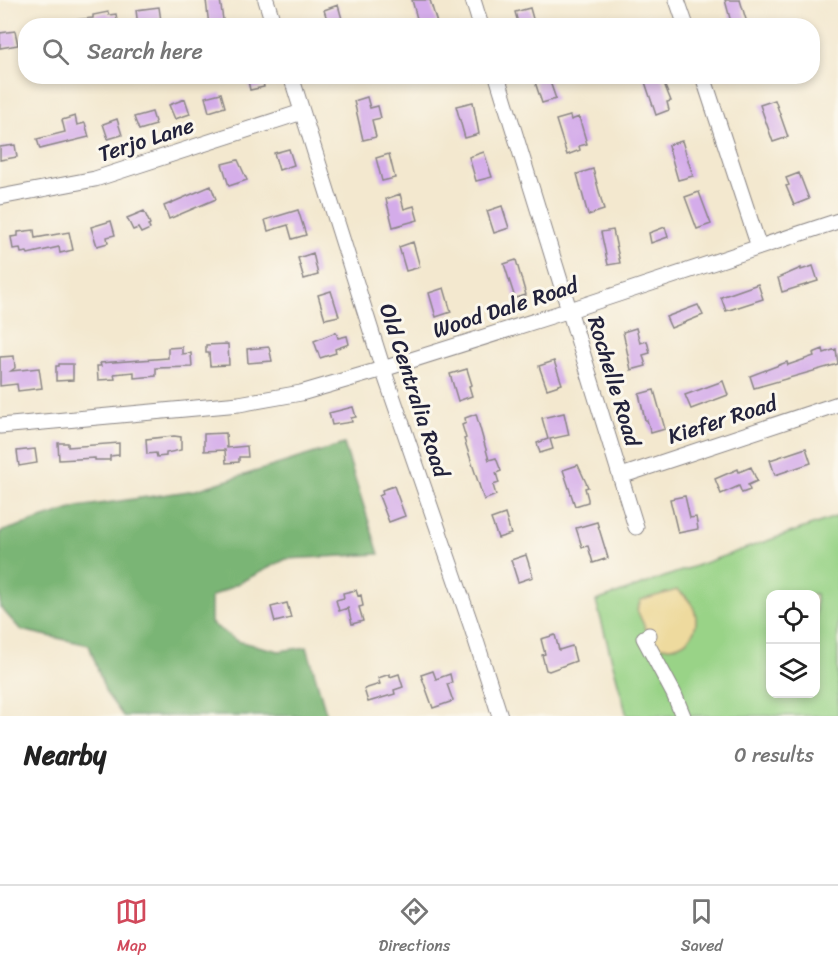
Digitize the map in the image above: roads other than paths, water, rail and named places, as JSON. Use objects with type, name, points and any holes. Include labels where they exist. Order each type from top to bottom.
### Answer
[{"type":"street","points":[[266,0],[272,18]]},
{"type":"street","points":[[473,0],[479,18]]},
{"type":"street","points":[[677,0],[683,18]]},
{"type":"street","name":"Old Centralia Road","points":[[293,84],[383,369],[500,716]]},
{"type":"street","name":"Rochelle Road","points":[[499,84],[636,527]]},
{"type":"street","points":[[705,84],[759,247]]},
{"type":"street","name":"Terjo Lane","points":[[0,197],[95,179],[302,112]]},
{"type":"street","name":"Wood Dale Road","points":[[0,426],[239,404],[301,393],[570,310],[838,221]]},
{"type":"street","name":"Kiefer Road","points":[[621,476],[838,404]]},
{"type":"street","points":[[649,635],[644,638],[683,716]]}]
